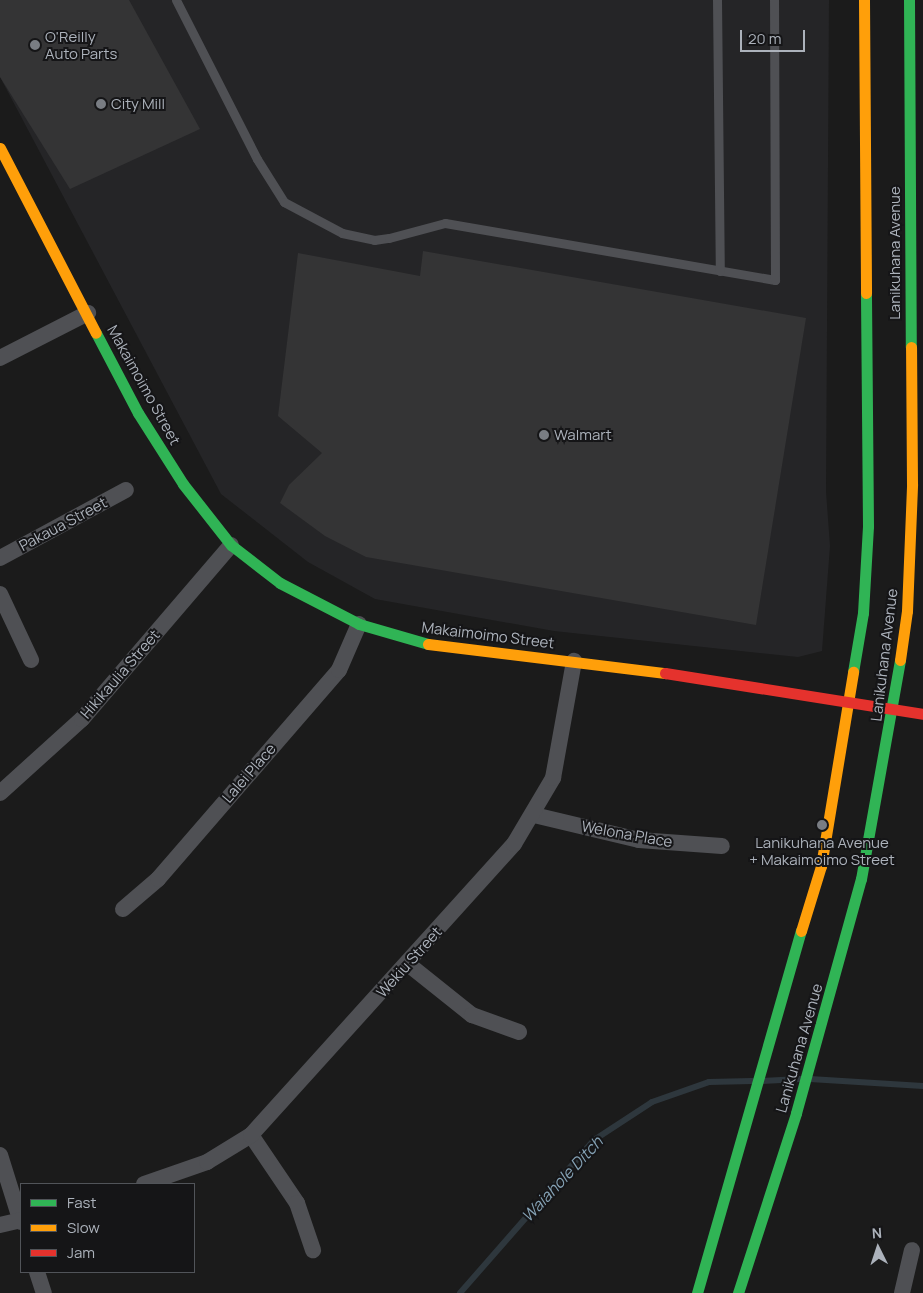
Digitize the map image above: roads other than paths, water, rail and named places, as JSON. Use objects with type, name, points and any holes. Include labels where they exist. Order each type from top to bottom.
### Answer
[{"type":"main road","name":"Lanikuhana Avenue","points":[[697,1293],[764,1052],[821,866],[850,700],[863,612],[868,526],[864,0]]},
{"type":"main road","name":"Lanikuhana Avenue","points":[[738,1293],[796,1114],[862,879],[894,709],[907,611],[912,484],[909,0]]},
{"type":"main road","name":"Makaimoimo Street","points":[[0,148],[88,313],[138,413],[182,484],[231,545],[280,583],[359,624],[421,643],[574,661],[850,700],[923,714]]},
{"type":"street","points":[[0,358],[88,313]]},
{"type":"street","name":"Pakaua Street","points":[[0,558],[126,490]]},
{"type":"street","name":"Hikikaulia Street","points":[[0,793],[82,719],[231,545]]},
{"type":"street","points":[[0,594],[31,660]]},
{"type":"street","name":"Lalei Place","points":[[122,909],[158,879],[339,670],[359,624]]},
{"type":"street","name":"Wekiu Street","points":[[147,1183],[207,1162],[251,1135],[408,964],[514,844],[534,815],[553,778],[574,661]]},
{"type":"street","name":"Welona Place","points":[[534,815],[639,840],[722,846]]},
{"type":"street","points":[[408,964],[472,1015],[519,1032]]},
{"type":"street","points":[[251,1135],[297,1203],[313,1250]]},
{"type":"street","points":[[0,1155],[20,1217]]},
{"type":"street","points":[[0,1225],[20,1220]]},
{"type":"street","points":[[902,1293],[912,1250]]},
{"type":"street","points":[[37,1273],[44,1293]]},
{"type":"lane","points":[[176,0],[257,159],[284,202],[342,233],[374,240],[389,238],[445,223],[775,280],[774,0]]},
{"type":"lane","points":[[717,0],[720,271]]},
{"type":"waterway","name":"Waiahole Ditch","points":[[762,1081],[800,1079]]},
{"type":"waterway","name":"Waiahole Ditch","points":[[810,1079],[923,1086]]},
{"type":"waterway","name":"Waiahole Ditch","points":[[460,1293],[594,1140],[652,1102],[709,1082],[752,1081]]},
{"type":"place","name":"O'Reilly Auto Parts","points":[[35,45]]},
{"type":"place","name":"City Mill","points":[[101,104]]},
{"type":"place","name":"Walmart","points":[[544,435]]},
{"type":"place","name":"Lanikuhana Avenue + Makaimoimo Street","points":[[822,825]]}]
